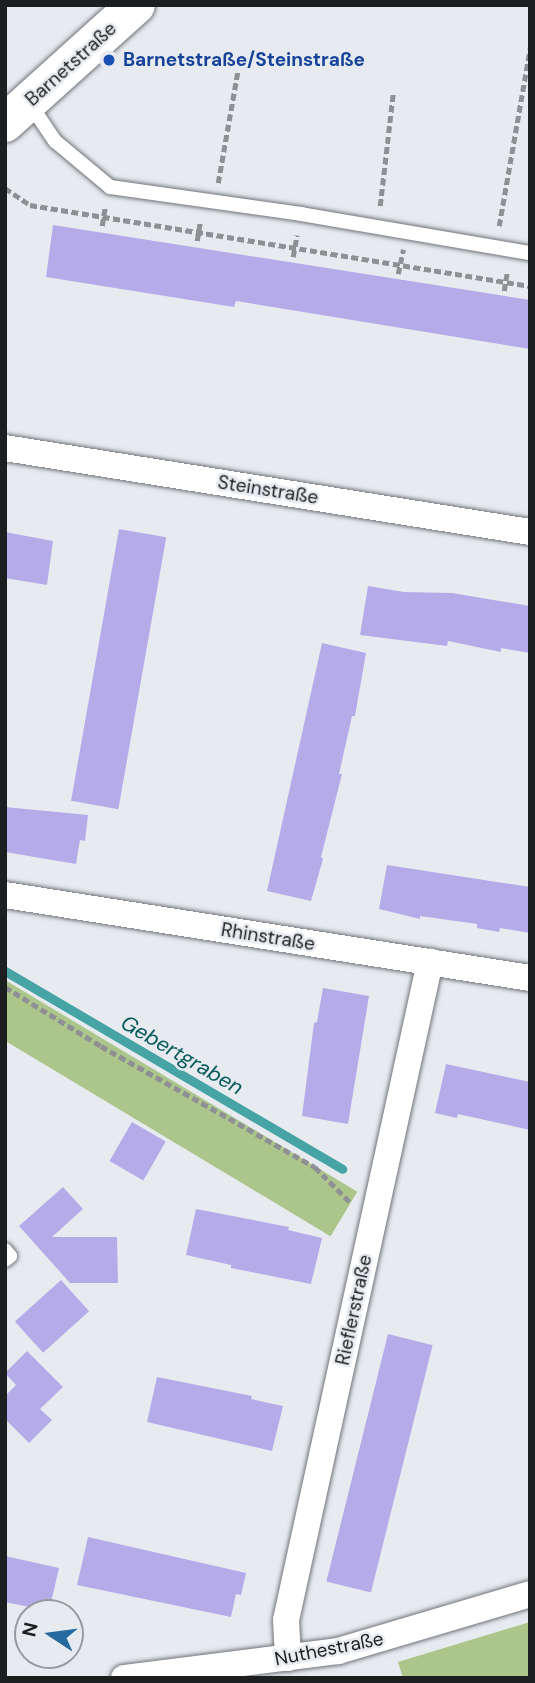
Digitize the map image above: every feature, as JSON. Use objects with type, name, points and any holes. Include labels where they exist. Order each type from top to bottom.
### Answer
[{"type":"street","name":"Barnetstraße","points":[[17,112],[136,5]]},
{"type":"street","name":"Steinstraße","points":[[5,447],[530,532]]},
{"type":"street","name":"Rhinstraße","points":[[5,895],[530,978]]},
{"type":"street","name":"Rieflerstraße","points":[[288,1658],[286,1620],[430,962]]},
{"type":"street","name":"Nuthestraße","points":[[124,1678],[288,1658],[374,1642],[530,1594]]},
{"type":"lane","points":[[17,112],[110,187],[215,201],[530,253]]},
{"type":"lane","points":[[5,1250],[10,1256],[5,1260]]},
{"type":"path","points":[[496,247],[530,48]]},
{"type":"path","points":[[215,201],[238,70]]},
{"type":"path","points":[[377,227],[393,94]]},
{"type":"path","points":[[5,188],[30,205],[530,286]]},
{"type":"path","points":[[5,986],[101,1046],[315,1167],[356,1208]]},
{"type":"green space","points":[[5,980],[357,1192],[331,1236],[5,1041]]},
{"type":"green space","points":[[530,1622],[530,1678],[403,1678],[398,1662]]},
{"type":"building","points":[[53,225],[530,300],[530,349],[236,301],[234,307],[46,277]]},
{"type":"building","points":[[119,529],[166,537],[118,809],[71,801]]},
{"type":"building","points":[[5,532],[53,541],[47,585],[5,578]]},
{"type":"building","points":[[368,586],[404,592],[452,593],[530,606],[530,653],[501,648],[501,652],[448,641],[447,646],[360,635]]},
{"type":"building","points":[[322,643],[366,653],[355,716],[352,716],[339,774],[342,774],[311,901],[267,891]]},
{"type":"building","points":[[5,807],[88,815],[85,841],[80,840],[76,864],[5,852]]},
{"type":"building","points":[[387,865],[530,887],[530,933],[500,928],[499,932],[477,928],[477,924],[420,916],[420,919],[379,909]]},
{"type":"building","points":[[323,988],[369,996],[348,1124],[302,1116],[314,1023],[317,1022]]},
{"type":"building","points":[[446,1064],[530,1082],[530,1130],[458,1114],[457,1118],[435,1113]]},
{"type":"building","points":[[132,1122],[166,1142],[143,1180],[110,1161]]},
{"type":"building","points":[[63,1187],[83,1209],[52,1237],[117,1237],[118,1283],[70,1283],[19,1226]]},
{"type":"building","points":[[196,1209],[289,1227],[288,1230],[322,1238],[311,1284],[231,1268],[231,1265],[186,1255]]},
{"type":"building","points":[[61,1280],[89,1311],[43,1353],[15,1321]]},
{"type":"building","points":[[388,1334],[433,1345],[371,1593],[326,1581]]},
{"type":"building","points":[[27,1351],[63,1387],[40,1409],[52,1420],[29,1443],[5,1419],[5,1396],[16,1385],[5,1373]]},
{"type":"building","points":[[157,1377],[252,1396],[251,1399],[283,1406],[272,1451],[147,1422]]},
{"type":"building","points":[[88,1537],[246,1573],[241,1595],[236,1594],[231,1617],[77,1585]]},
{"type":"building","points":[[5,1556],[59,1568],[52,1599],[14,1599],[14,1604],[5,1602]]},
{"type":"waterway","name":"Gebertgraben","points":[[5,971],[342,1169]]},
{"type":"place","name":"Barnetstraße/Steinstraße","points":[[109,60]]}]
